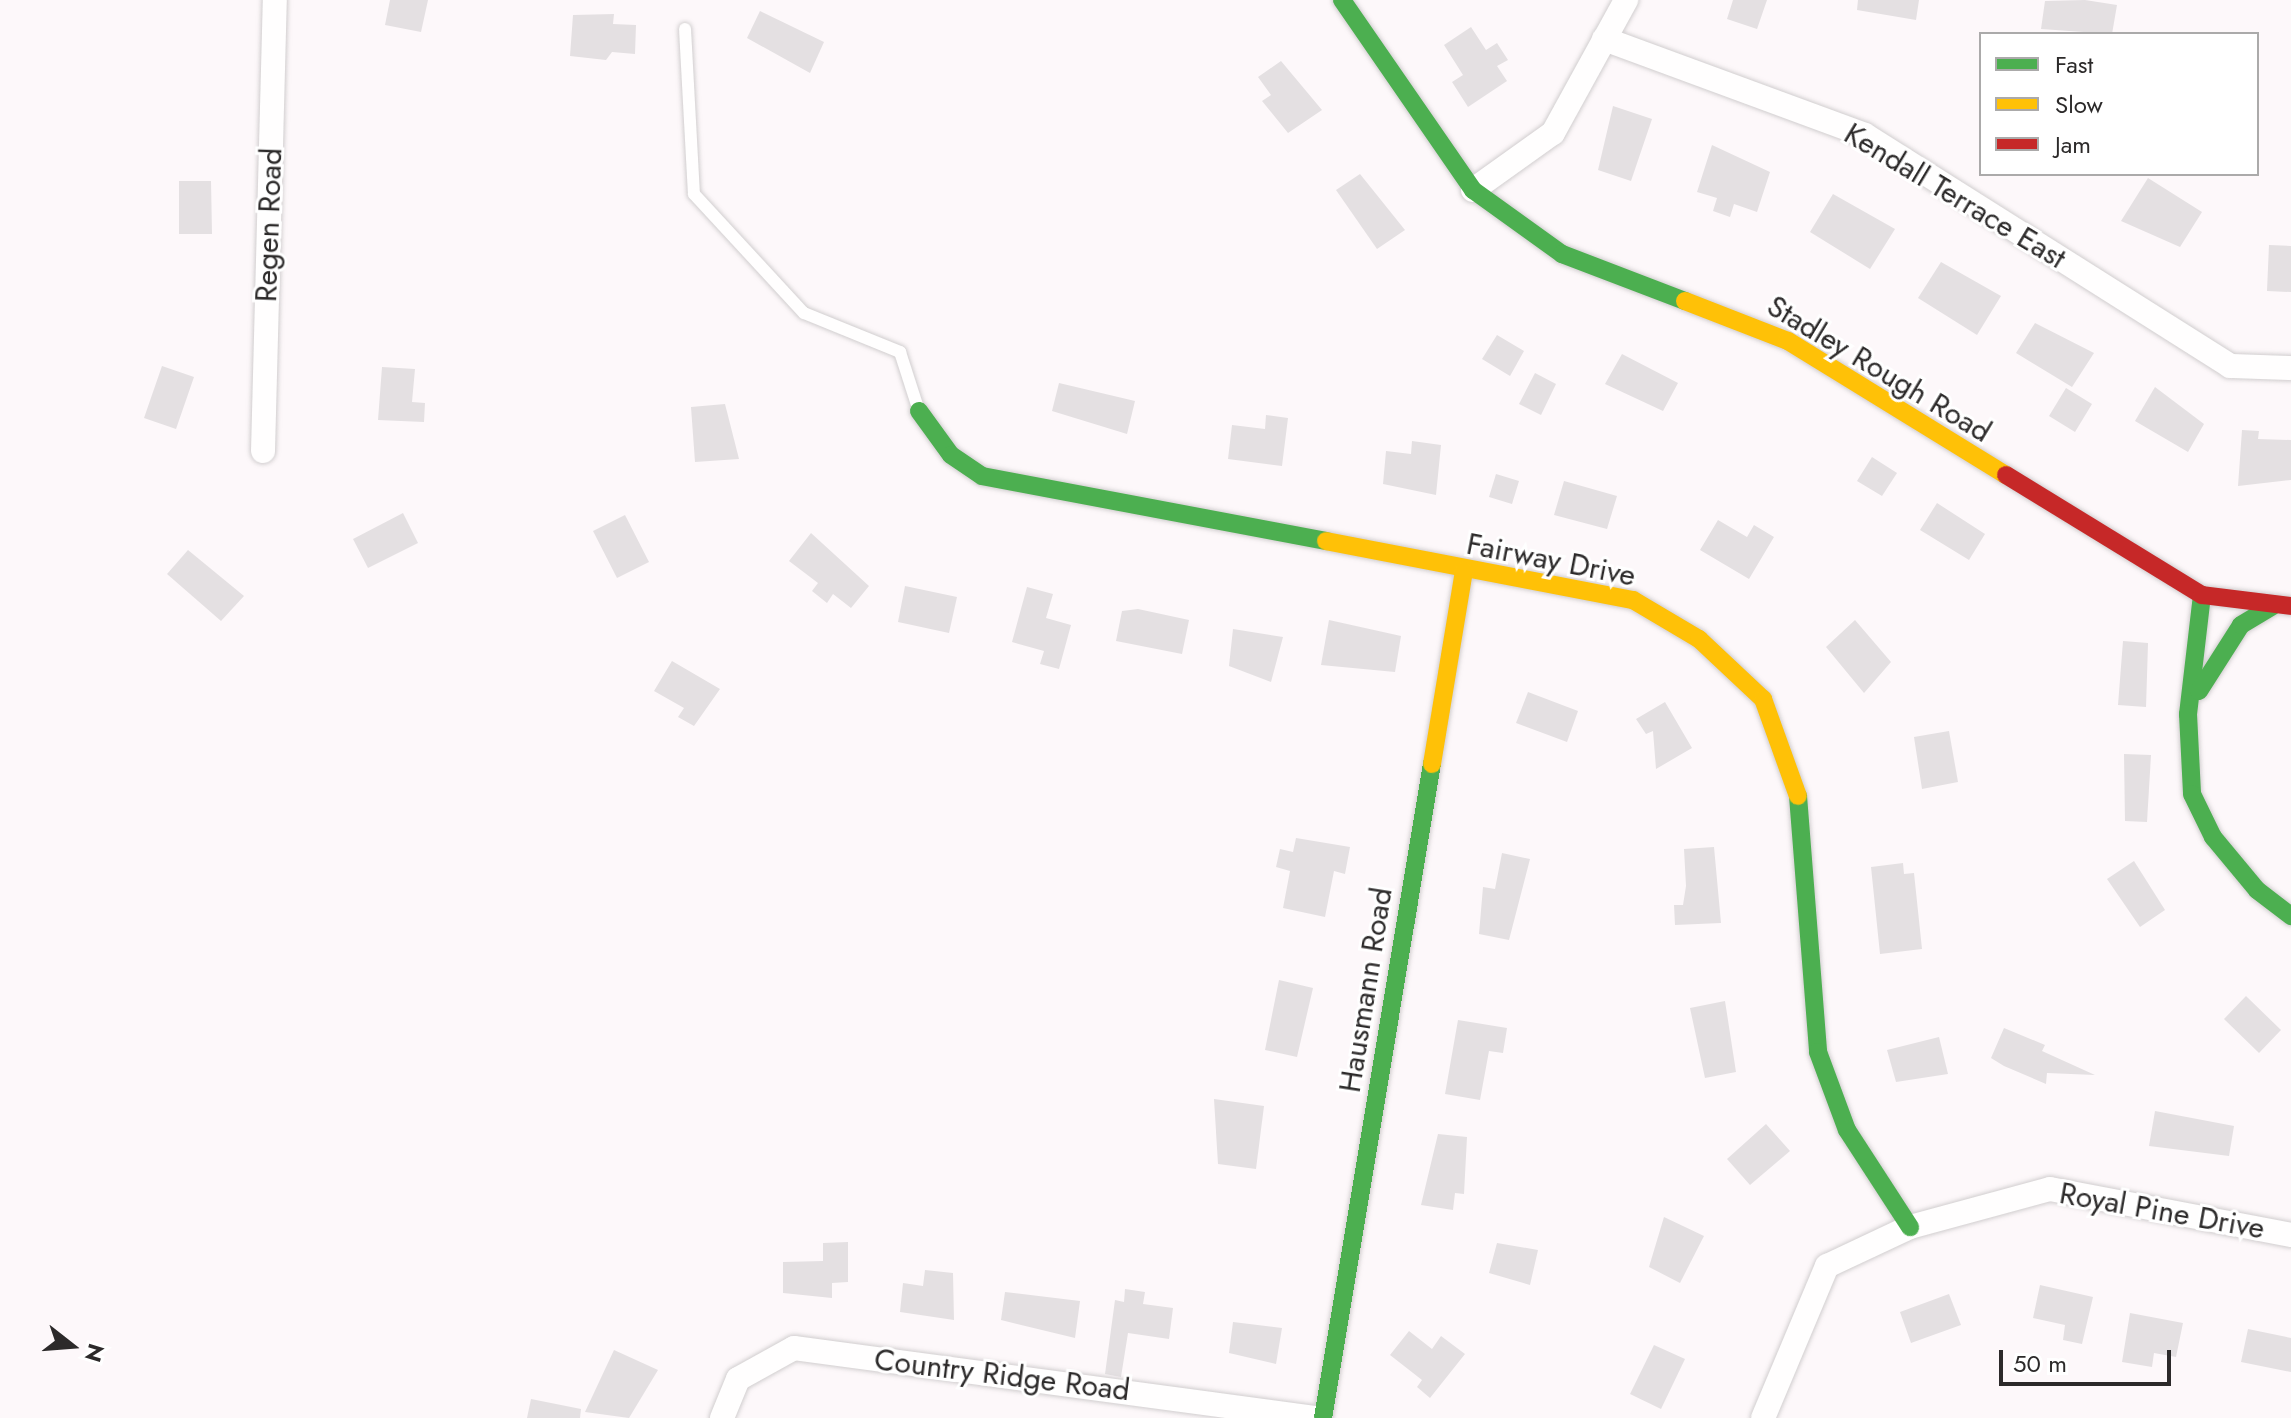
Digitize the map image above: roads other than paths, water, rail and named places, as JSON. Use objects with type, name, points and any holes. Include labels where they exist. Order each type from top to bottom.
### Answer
[{"type":"street","name":"Regen Road","points":[[263,451],[275,0]]},
{"type":"street","name":"Stadley Rough Road","points":[[1342,0],[1473,190],[1562,254],[1788,341],[2202,595],[2282,606]]},
{"type":"street","points":[[1473,190],[1553,133],[1626,0]]},
{"type":"street","name":"Kendall Terrace East","points":[[1604,39],[1865,135],[2230,366],[2291,368]]},
{"type":"street","name":"Fairway Drive","points":[[919,411],[951,455],[982,476],[1464,571],[1633,600],[1699,639],[1763,699],[1797,784],[1818,1052],[1847,1130],[1910,1227]]},
{"type":"street","name":"Hausmann Road","points":[[1323,1418],[1464,571]]},
{"type":"street","points":[[2202,595],[2188,714],[2192,794],[2213,837],[2257,890],[2291,916]]},
{"type":"street","points":[[2188,714],[2216,655],[2241,625],[2282,606]]},
{"type":"street","name":"Royal Pine Drive","points":[[1763,1418],[1827,1266],[1910,1227],[2050,1189],[2291,1235]]},
{"type":"street","name":"Country Ridge Road","points":[[722,1418],[738,1379],[794,1348],[1316,1418]]},
{"type":"lane","points":[[685,29],[694,194],[804,313],[900,352],[919,411]]}]
